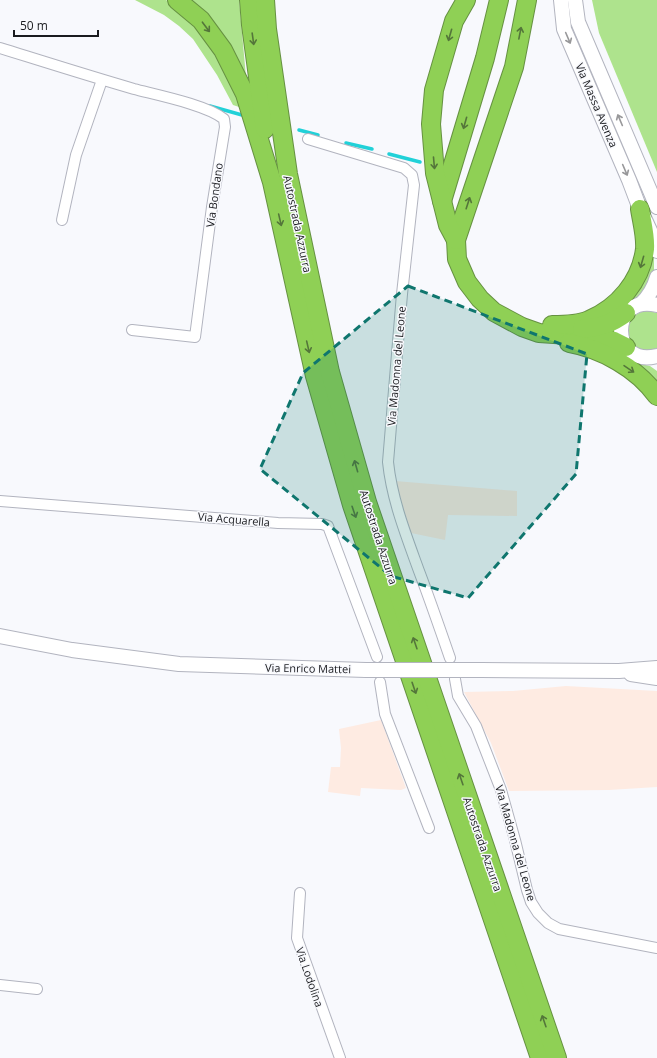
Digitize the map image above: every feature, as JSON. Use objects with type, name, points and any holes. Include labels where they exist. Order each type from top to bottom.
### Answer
[{"type":"highway","points":[[177,0],[201,20],[223,50],[245,94],[272,182]]},
{"type":"highway","points":[[249,0],[272,182]]},
{"type":"highway","name":"Autostrada Azzurra","points":[[265,0],[267,29],[288,174],[328,364],[367,502],[557,1058]]},
{"type":"highway","points":[[274,0],[274,71]]},
{"type":"highway","points":[[456,240],[448,225],[435,173],[431,124],[434,90],[454,21],[466,0]]},
{"type":"highway","points":[[442,201],[485,58],[499,0]]},
{"type":"highway","points":[[527,0],[514,67],[456,240],[457,259],[467,282],[480,299],[494,312],[539,334],[599,337],[614,341],[626,347]]},
{"type":"highway","name":"Autostrada Azzurra","points":[[272,182],[315,376],[352,505],[540,1058]]},
{"type":"highway","points":[[522,326],[566,324],[588,320],[608,309],[619,300],[630,289],[638,275],[645,248],[648,208]]},
{"type":"highway","points":[[522,326],[556,330],[578,330],[592,328],[610,324],[634,308]]},
{"type":"highway","points":[[522,326],[541,339],[595,350],[614,359],[634,373],[657,396]]},
{"type":"main road","name":"Via Massa Avenza","points":[[561,0],[564,29],[629,180],[648,208]]},
{"type":"main road","name":"Via Massa Avenza","points":[[575,0],[578,22],[648,208]]},
{"type":"main road","points":[[648,208],[657,251]]},
{"type":"main road","points":[[653,359],[632,353],[626,347],[620,330],[622,321],[634,308],[649,296],[655,285],[657,277]]},
{"type":"main road","points":[[634,308],[650,304],[657,305]]},
{"type":"main road","name":"Via Enrico Mattei","points":[[0,636],[72,650],[179,664],[366,670],[619,671],[657,668]]},
{"type":"main road","name":"Via Enrico Mattei","points":[[619,671],[657,678]]},
{"type":"street","name":"Via Bondano","points":[[0,48],[102,80],[194,106],[218,114],[224,119],[225,127],[212,207],[195,337],[132,330]]},
{"type":"street","points":[[62,220],[76,155],[102,80]]},
{"type":"street","name":"Via Madonna del Leone","points":[[308,139],[404,168],[412,175],[414,185],[402,294],[388,462],[390,484],[406,535],[450,658]]},
{"type":"street","name":"Via Acquarella","points":[[0,500],[278,523],[322,524],[328,526],[377,657]]},
{"type":"street","name":"Via Madonna del Leone","points":[[455,679],[458,696],[476,726],[501,790],[527,890],[538,913],[548,923],[559,929],[657,948]]},
{"type":"street","points":[[380,682],[385,714],[428,828]]},
{"type":"street","name":"Via Lodolina","points":[[300,894],[297,938],[340,1058]]},
{"type":"street","points":[[0,986],[37,989]]},
{"type":"highlighted area","points":[[408,286],[587,354],[576,474],[468,598],[391,576],[260,469],[303,373]]},
{"type":"shaded area","points":[[395,481],[517,491],[517,516],[448,515],[445,540],[411,533],[397,494]]},
{"type":"shaded area","points":[[566,686],[657,691],[657,787],[609,790],[509,791],[491,743],[464,692],[513,691]]},
{"type":"shaded area","points":[[381,720],[406,788],[401,790],[361,788],[360,796],[328,792],[331,767],[340,767],[341,748],[339,729]]},
{"type":"green space","points":[[135,0],[166,0],[175,6],[208,37],[245,109],[233,105],[217,75],[193,39],[164,15]]},
{"type":"green space","points":[[184,0],[239,0],[246,77]]},
{"type":"green space","points":[[592,0],[657,0],[657,172],[599,33]]},
{"type":"green space","points":[[651,250],[654,259],[654,271],[646,292],[625,304]]},
{"type":"green space","points":[[644,311],[657,313],[657,348],[648,351],[640,350],[633,345],[627,331],[629,323],[634,316]]},
{"type":"green space","points":[[635,363],[650,366],[657,371],[657,386]]},
{"type":"waterway","points":[[210,106],[242,115]]},
{"type":"waterway","points":[[299,130],[318,135]]},
{"type":"waterway","points":[[346,143],[372,149]]},
{"type":"waterway","points":[[389,154],[420,162]]}]
